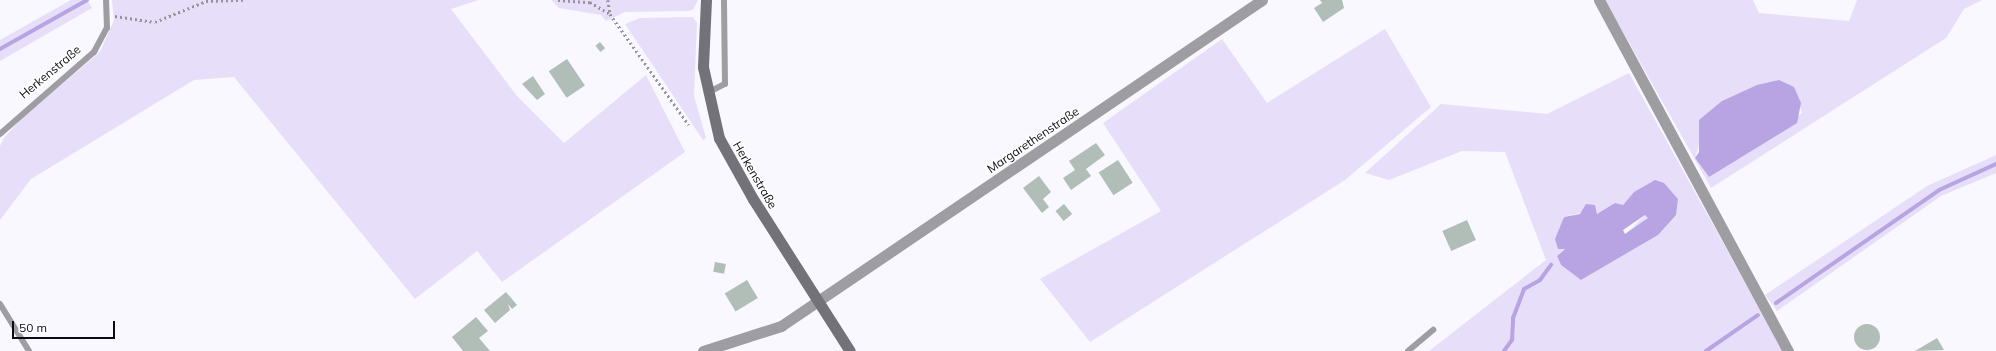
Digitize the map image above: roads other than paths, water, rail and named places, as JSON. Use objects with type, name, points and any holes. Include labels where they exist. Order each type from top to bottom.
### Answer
[{"type":"main road","name":"Herkenstraße","points":[[706,0],[702,41],[707,93],[719,138],[734,169],[850,351]]},
{"type":"street","name":"Margarethenstraße","points":[[818,301],[1262,0]]},
{"type":"street","points":[[1599,0],[1788,351]]},
{"type":"street","points":[[703,351],[781,326],[818,301]]},
{"type":"lane","name":"Herkenstraße","points":[[0,134],[94,52],[108,28],[109,14],[106,0]]},
{"type":"lane","points":[[707,93],[724,84],[724,0]]},
{"type":"lane","points":[[0,304],[29,351]]},
{"type":"lane","points":[[1408,351],[1433,330]]},
{"type":"waterway","points":[[0,49],[87,0]]},
{"type":"waterway","points":[[1776,303],[1939,190],[1996,164]]},
{"type":"waterway","points":[[1504,351],[1512,340],[1513,318],[1524,289],[1540,280],[1551,265]]},
{"type":"waterway","points":[[1706,351],[1758,315]]}]
